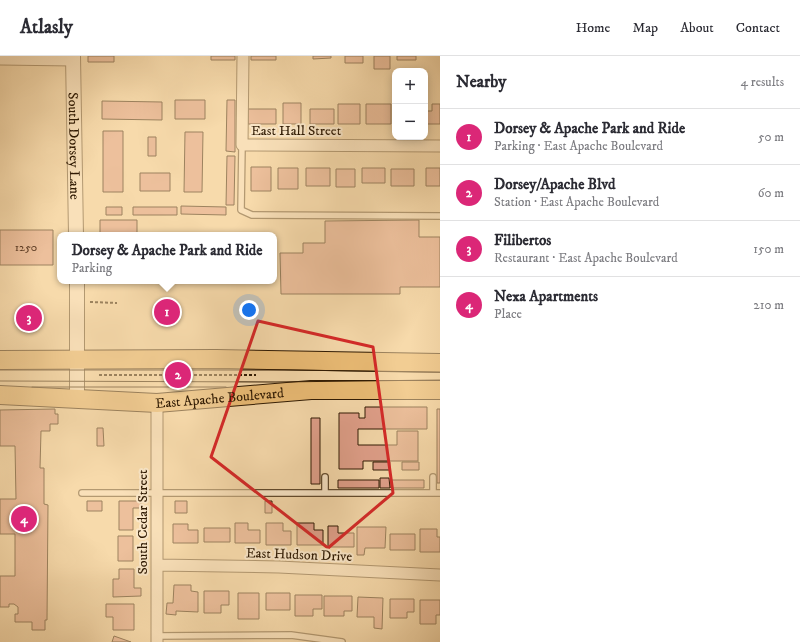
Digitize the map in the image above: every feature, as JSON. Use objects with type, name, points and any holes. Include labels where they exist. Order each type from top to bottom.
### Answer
[{"type":"main road","points":[[0,360],[216,359],[440,363]]},
{"type":"main road","name":"East Apache Boulevard","points":[[0,396],[77,398],[157,403],[311,390],[440,390]]},
{"type":"street","name":"East Hall Street","points":[[243,56],[242,145],[440,146]]},
{"type":"street","points":[[0,59],[73,58]]},
{"type":"street","name":"South Dorsey Lane","points":[[73,58],[76,232]]},
{"type":"street","points":[[77,284],[77,398]]},
{"type":"street","name":"South Cedar Street","points":[[157,403],[157,639]]},
{"type":"street","name":"East Hudson Drive","points":[[157,565],[279,567],[440,576]]},
{"type":"lane","points":[[242,145],[241,210],[252,215],[440,216]]},
{"type":"lane","points":[[324,493],[325,477]]},
{"type":"lane","points":[[433,477],[433,493]]},
{"type":"lane","points":[[82,493],[440,493]]},
{"type":"lane","points":[[157,639],[291,635],[342,642]]},
{"type":"path","points":[[90,302],[117,303]]},
{"type":"path","points":[[99,375],[256,375]]},
{"type":"highlighted area","points":[[258,321],[373,347],[393,493],[328,548],[211,457]]},
{"type":"building","points":[[88,56],[114,56],[114,62],[88,62]]},
{"type":"building","points":[[211,56],[235,56],[235,60],[211,60]]},
{"type":"building","points":[[251,56],[276,56],[276,60],[251,60]]},
{"type":"building","points":[[313,56],[331,56],[331,58],[313,59]]},
{"type":"building","points":[[345,56],[363,56],[363,63],[345,63]]},
{"type":"building","points":[[374,56],[390,56],[390,69],[374,69]]},
{"type":"building","points":[[397,56],[416,56],[416,60],[397,60]]},
{"type":"building","points":[[175,100],[205,100],[205,119],[175,119]]},
{"type":"building","points":[[227,100],[235,100],[235,152],[226,151]]},
{"type":"building","points":[[102,101],[162,102],[162,120],[102,119]]},
{"type":"building","points":[[283,103],[301,103],[301,124],[283,124]]},
{"type":"building","points":[[338,104],[360,104],[360,124],[338,124]]},
{"type":"building","points":[[366,104],[391,104],[391,124],[366,124]]},
{"type":"building","points":[[432,104],[440,104],[440,124],[428,124],[428,111],[432,111]]},
{"type":"building","points":[[248,109],[276,109],[276,124],[248,124]]},
{"type":"building","points":[[310,109],[334,109],[334,124],[310,124]]},
{"type":"building","points":[[103,131],[123,131],[123,192],[103,192]]},
{"type":"building","points":[[185,132],[203,132],[202,192],[184,192]]},
{"type":"building","points":[[148,137],[156,137],[156,156],[148,156]]},
{"type":"building","points":[[227,156],[235,156],[234,205],[226,205]]},
{"type":"building","points":[[251,167],[271,167],[271,191],[251,191]]},
{"type":"building","points":[[278,168],[298,168],[298,189],[278,189]]},
{"type":"building","points":[[306,168],[330,168],[330,186],[306,186]]},
{"type":"building","points":[[362,168],[385,168],[385,183],[362,183]]},
{"type":"building","points":[[426,168],[440,168],[440,186],[426,186]]},
{"type":"building","points":[[336,169],[355,169],[355,187],[336,187]]},
{"type":"building","points":[[391,169],[414,169],[414,186],[391,186]]},
{"type":"building","points":[[140,173],[170,173],[170,191],[140,191]]},
{"type":"building","points":[[181,206],[226,207],[226,215],[181,214]]},
{"type":"building","points":[[106,207],[122,207],[122,215],[106,215]]},
{"type":"building","points":[[133,207],[177,207],[177,215],[133,215]]},
{"type":"building","points":[[100,220],[137,220],[137,232],[100,232]]},
{"type":"building","points":[[419,220],[419,237],[440,237],[440,287],[400,287],[400,294],[281,294],[280,253],[303,253],[303,243],[325,243],[325,221]]},
{"type":"building","points":[[0,230],[53,230],[53,265],[0,265]]},
{"type":"building","points":[[22,312],[36,312],[36,325],[22,325]]},
{"type":"building","points":[[365,407],[427,407],[427,429],[358,429],[358,445],[397,445],[397,431],[418,431],[418,461],[363,461],[363,469],[339,469],[339,413],[359,413],[359,418],[365,418]]},
{"type":"building","points":[[55,409],[55,414],[58,414],[58,424],[50,424],[50,431],[41,431],[40,468],[44,468],[44,504],[48,505],[47,620],[45,620],[45,630],[32,630],[32,622],[15,622],[15,614],[18,614],[18,607],[14,604],[9,604],[9,607],[0,607],[0,576],[15,576],[15,534],[0,534],[0,499],[16,499],[15,446],[0,446],[0,410]]},
{"type":"building","points":[[437,409],[440,409],[440,483],[437,483]]},
{"type":"building","points":[[311,418],[320,418],[320,484],[311,484]]},
{"type":"building","points":[[97,428],[103,428],[104,446],[97,446]]},
{"type":"building","points":[[373,462],[390,462],[390,470],[373,470]]},
{"type":"building","points":[[402,462],[419,462],[419,470],[402,470]]},
{"type":"building","points":[[380,478],[389,478],[390,488],[380,488]]},
{"type":"building","points":[[338,480],[379,480],[379,488],[338,488]]},
{"type":"building","points":[[391,480],[424,480],[424,488],[391,488]]},
{"type":"building","points":[[87,501],[102,501],[102,511],[87,511]]},
{"type":"building","points":[[119,501],[141,501],[141,508],[133,508],[133,530],[119,530]]},
{"type":"building","points":[[175,501],[187,501],[187,513],[175,513]]},
{"type":"building","points":[[265,501],[272,501],[272,513],[265,513]]},
{"type":"building","points":[[235,523],[248,523],[248,530],[260,530],[260,543],[235,543]]},
{"type":"building","points":[[266,523],[283,523],[283,531],[291,531],[291,545],[266,545]]},
{"type":"building","points":[[297,523],[314,523],[314,530],[323,530],[323,545],[297,545]]},
{"type":"building","points":[[173,524],[188,524],[188,530],[198,530],[198,543],[173,543]]},
{"type":"building","points":[[328,526],[338,526],[338,533],[354,533],[354,547],[328,547]]},
{"type":"building","points":[[357,527],[386,527],[385,548],[365,548],[364,555],[357,555]]},
{"type":"building","points":[[204,528],[230,528],[230,542],[204,542]]},
{"type":"building","points":[[420,529],[437,529],[437,537],[440,537],[440,552],[420,552]]},
{"type":"building","points":[[390,534],[415,534],[415,550],[390,550]]},
{"type":"building","points":[[118,536],[133,536],[133,561],[118,561]]},
{"type":"building","points":[[119,569],[134,569],[134,588],[141,588],[141,596],[113,597],[113,579],[119,579]]},
{"type":"building","points":[[174,585],[191,585],[191,591],[198,592],[198,612],[176,611],[176,615],[166,614],[167,603],[173,603]]},
{"type":"building","points":[[204,591],[229,591],[229,605],[221,605],[221,613],[204,613]]},
{"type":"building","points":[[238,593],[259,593],[259,619],[238,619]]},
{"type":"building","points":[[266,593],[290,593],[290,610],[266,610]]},
{"type":"building","points":[[295,595],[322,595],[322,609],[313,609],[313,616],[295,616]]},
{"type":"building","points":[[324,596],[352,596],[352,611],[344,611],[344,616],[324,616]]},
{"type":"building","points":[[358,597],[383,598],[382,629],[374,628],[374,617],[357,617]]},
{"type":"building","points":[[390,599],[414,599],[414,612],[407,612],[407,618],[390,618]]},
{"type":"building","points":[[420,600],[440,600],[440,615],[436,615],[436,624],[420,624]]},
{"type":"building","points":[[106,604],[134,604],[134,630],[113,630],[113,617],[106,617]]},
{"type":"building","points":[[114,636],[131,642],[112,642]]},
{"type":"tram line","points":[[0,370],[285,370],[440,372]]},
{"type":"tram line","points":[[0,381],[276,382],[440,380]]},
{"type":"tram line","points":[[32,387],[226,387]]},
{"type":"place","name":"Dorsey & Apache Park and Ride","points":[[167,312]]},
{"type":"place","name":"Filibertos","points":[[29,318]]},
{"type":"place","name":"Dorsey/Apache Blvd","points":[[178,375]]},
{"type":"place","name":"Nexa Apartments","points":[[24,519]]}]
